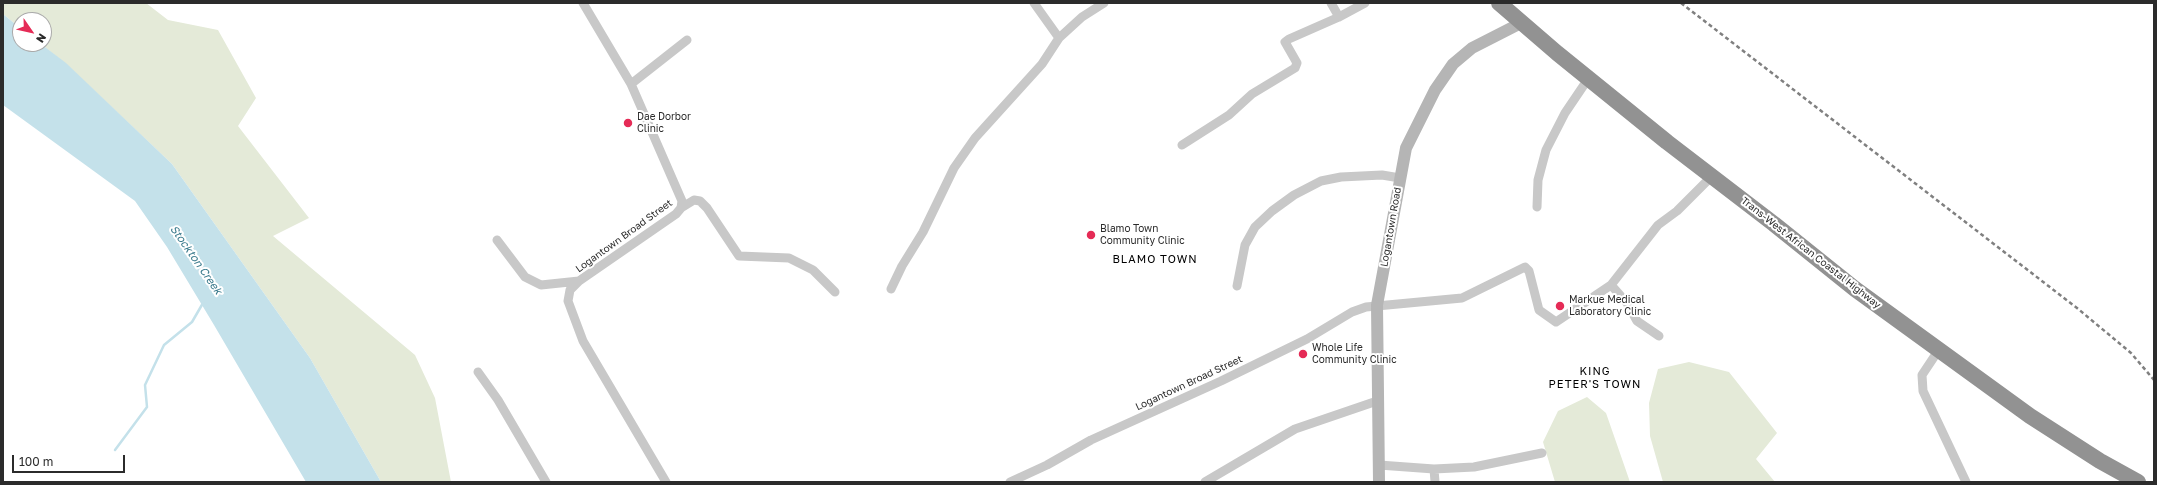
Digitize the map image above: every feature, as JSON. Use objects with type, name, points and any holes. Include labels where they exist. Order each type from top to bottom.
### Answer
[{"type":"highway","name":"Trans-West African Coastal Highway","points":[[1499,3],[1588,79],[1855,289],[1938,351],[2030,416],[2138,482]]},
{"type":"street","name":"Logantown Broad Street","points":[[582,3],[631,84],[681,196],[681,208],[676,214],[579,281],[570,290],[568,301],[583,341],[666,482]]},
{"type":"street","points":[[1034,3],[1059,38]]},
{"type":"street","points":[[891,289],[954,168],[985,126],[1042,64],[1059,38],[1082,17],[1104,3]]},
{"type":"street","points":[[1331,3],[1338,17]]},
{"type":"street","points":[[1182,145],[1229,115],[1252,94],[1295,68],[1297,63],[1285,42],[1365,3]]},
{"type":"street","name":"Logantown Road","points":[[1379,482],[1377,305],[1400,178],[1409,139],[1446,72],[1472,48],[1521,23]]},
{"type":"street","points":[[631,84],[687,40]]},
{"type":"street","points":[[1537,207],[1538,180],[1546,150],[1565,113],[1588,79]]},
{"type":"street","points":[[1237,286],[1245,245],[1255,227],[1272,211],[1294,195],[1321,181],[1341,177],[1382,175],[1400,178]]},
{"type":"street","points":[[1659,336],[1637,321],[1627,304],[1611,285],[1658,225],[1677,211],[1712,176]]},
{"type":"street","points":[[681,208],[694,200],[700,201],[707,208],[739,256],[779,256],[789,258],[813,270],[835,292]]},
{"type":"street","points":[[497,240],[525,276],[541,285],[579,281]]},
{"type":"street","name":"Logantown Broad Street","points":[[1010,482],[1047,465],[1091,440],[1221,381],[1301,342],[1352,312],[1377,305],[1462,298],[1525,268],[1529,271],[1539,310],[1556,322],[1611,285]]},
{"type":"street","points":[[1938,351],[1925,369],[1921,381],[1923,391],[1966,482]]},
{"type":"street","points":[[478,372],[498,400],[546,482]]},
{"type":"street","points":[[1205,482],[1295,429],[1377,401]]},
{"type":"street","points":[[1379,465],[1434,470],[1474,468],[1542,453]]},
{"type":"street","points":[[1434,470],[1435,482]]},
{"type":"green space","points":[[3,3],[146,3],[168,20],[218,30],[256,98],[238,126],[309,218],[273,236],[415,355],[435,398],[451,482],[381,482],[310,358],[172,164],[66,64],[51,52],[52,12],[12,12],[12,21],[3,14]]},
{"type":"green space","points":[[1689,362],[1729,372],[1777,433],[1756,459],[1775,482],[1663,482],[1650,436],[1649,403],[1658,369]]},
{"type":"green space","points":[[1587,397],[1606,413],[1630,482],[1555,482],[1543,442],[1558,411]]},
{"type":"water","name":"Stockton Creek","points":[[3,14],[12,21],[12,52],[52,52],[66,63],[172,164],[310,358],[381,482],[306,482],[167,247],[135,201],[3,105]]},
{"type":"waterway","points":[[115,450],[147,407],[145,385],[164,345],[192,322],[203,303]]},
{"type":"railway","points":[[1681,3],[2077,308],[2131,353],[2154,380]]},
{"type":"place","name":"Dae Dorbor Clinic","points":[[628,123]]},
{"type":"place","name":"Blamo Town Community Clinic","points":[[1091,235]]},
{"type":"place","name":"Markue Medical Laboratory Clinic","points":[[1560,306]]},
{"type":"place","name":"Whole Life Community Clinic","points":[[1303,354]]},
{"type":"district","name":"BLAMO TOWN","points":[[1155,260]]},
{"type":"district","name":"KING PETER'S TOWN","points":[[1595,378]]}]
